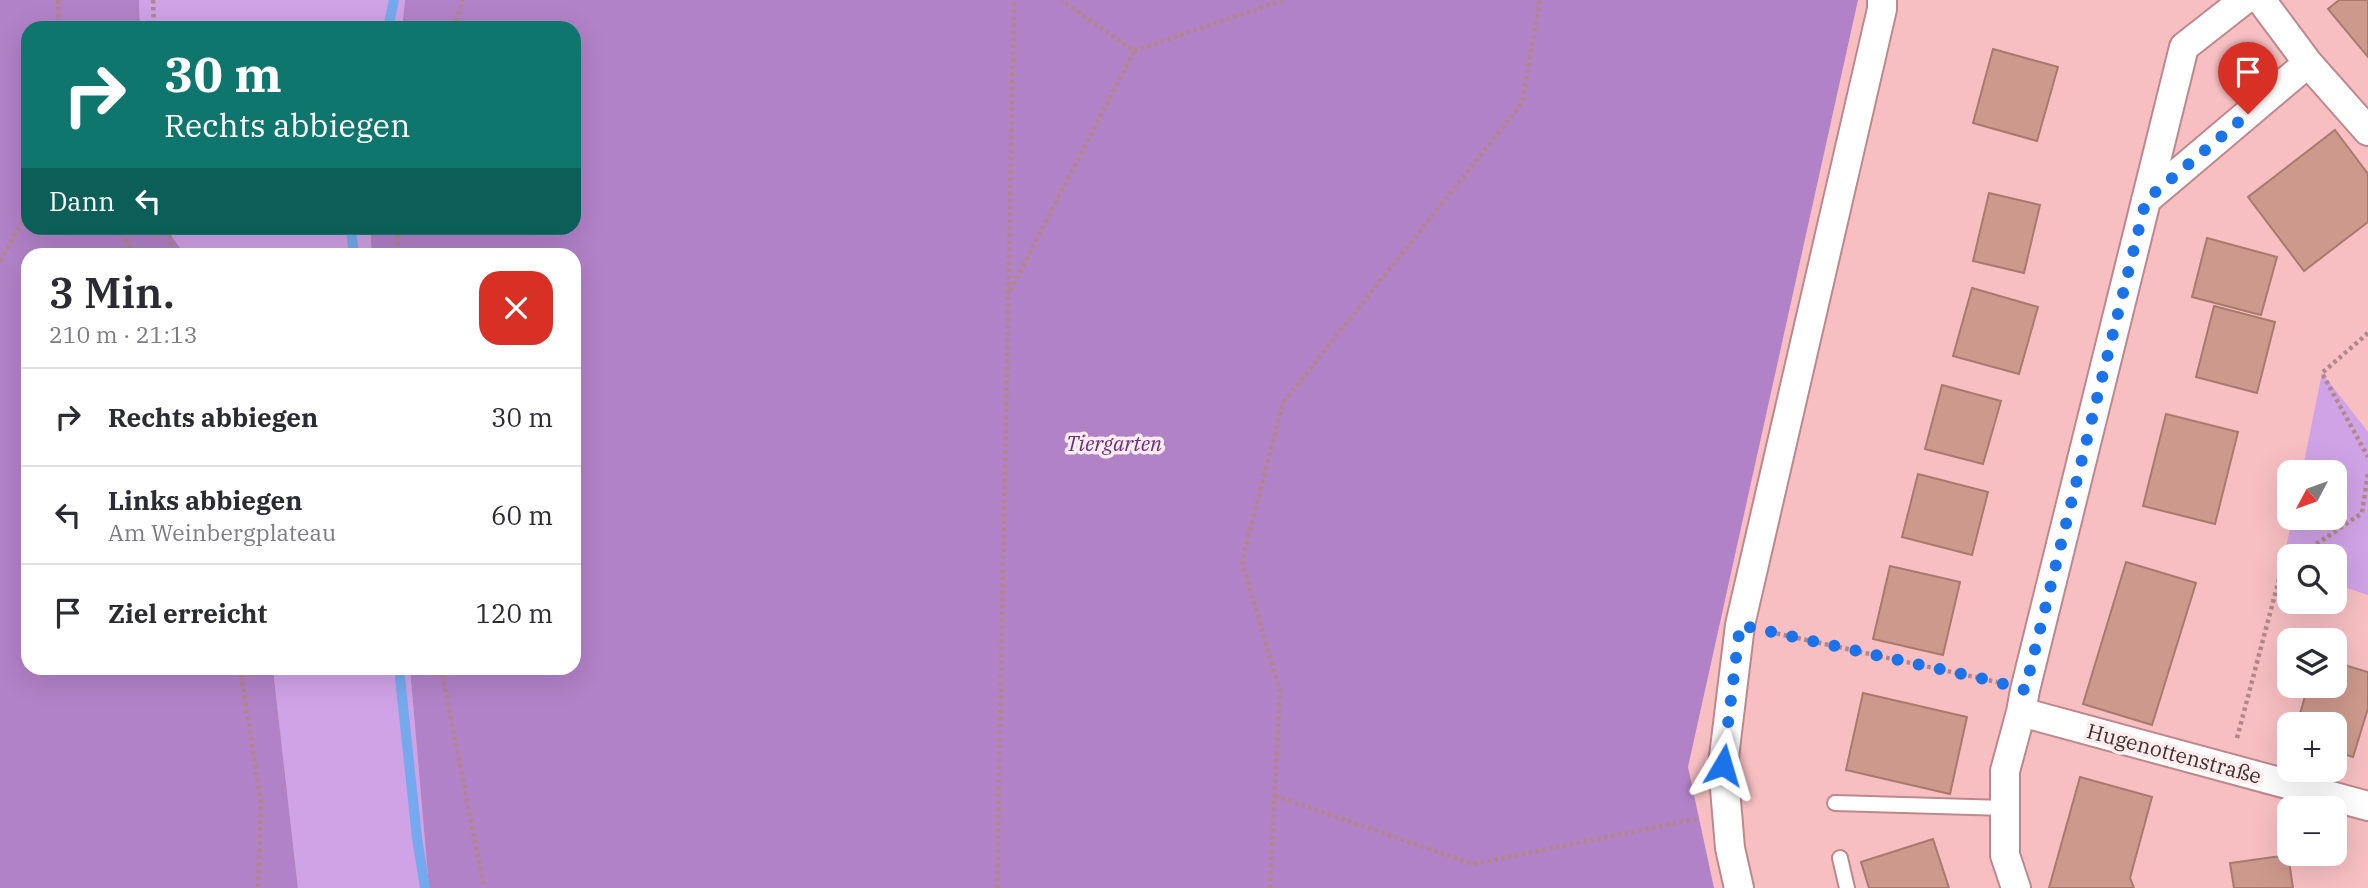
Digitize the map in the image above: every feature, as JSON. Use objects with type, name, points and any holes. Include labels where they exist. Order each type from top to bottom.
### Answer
[{"type":"street","points":[[1739,888],[1730,848],[1723,765],[1740,625],[1882,0]]},
{"type":"street","points":[[2016,888],[2005,855],[2005,771],[2184,47],[2244,0]]},
{"type":"street","points":[[2261,0],[2308,63],[2368,131]]},
{"type":"street","points":[[2146,200],[2308,63]]},
{"type":"street","name":"Hugenottenstraße","points":[[2023,701],[2229,769],[2368,806]]},
{"type":"lane","points":[[1835,803],[2005,808]]},
{"type":"lane","points":[[1840,858],[1847,888]]},
{"type":"path","points":[[58,0],[59,21]]},
{"type":"path","points":[[153,0],[154,21]]},
{"type":"path","points":[[456,21],[463,0]]},
{"type":"path","points":[[997,888],[1014,0]]},
{"type":"path","points":[[1061,0],[1134,51]]},
{"type":"path","points":[[1009,292],[1134,51],[1283,0]]},
{"type":"path","points":[[1270,888],[1280,691],[1242,561],[1283,403],[1522,103],[1540,0]]},
{"type":"path","points":[[0,261],[21,224]]},
{"type":"path","points":[[2368,333],[2322,373],[2368,457]]},
{"type":"path","points":[[2317,544],[2362,513],[2368,473]]},
{"type":"path","points":[[2229,769],[2277,587]]},
{"type":"path","points":[[1740,625],[1989,680],[2023,701]]},
{"type":"path","points":[[241,675],[261,803],[258,888]]},
{"type":"path","points":[[442,675],[484,888]]},
{"type":"path","points":[[1275,796],[1473,864],[1727,813]]},
{"type":"shaded area","points":[[139,0],[405,0],[403,21],[140,21]]},
{"type":"shaded area","points":[[171,235],[371,235],[371,248],[180,248]]},
{"type":"shaded area","points":[[2322,373],[2368,432],[2368,595],[2347,588],[2347,544],[2287,544],[2290,530],[2347,530],[2347,460],[2304,460]]},
{"type":"shaded area","points":[[274,675],[411,675],[429,888],[298,888]]},
{"type":"green space","points":[[0,0],[139,0],[140,21],[21,21],[21,235],[171,235],[180,248],[21,248],[21,675],[274,675],[298,888],[0,888]]},
{"type":"green space","name":"Tiergarten","points":[[405,0],[1858,0],[1688,767],[1714,888],[429,888],[411,675],[581,675],[581,248],[371,248],[371,235],[581,235],[581,21],[403,21]]},
{"type":"building","points":[[2339,0],[2368,0],[2368,57],[2328,9]]},
{"type":"building","points":[[1993,49],[2058,67],[2037,141],[1973,123]]},
{"type":"building","points":[[2335,130],[2368,174],[2368,222],[2304,271],[2248,197]]},
{"type":"building","points":[[1989,193],[2040,205],[2024,273],[1973,261]]},
{"type":"building","points":[[2207,238],[2277,257],[2261,315],[2192,297]]},
{"type":"building","points":[[1972,288],[2038,307],[2019,374],[1953,356]]},
{"type":"building","points":[[2214,306],[2275,322],[2257,393],[2196,377]]},
{"type":"building","points":[[1942,385],[2001,401],[1983,464],[1925,449]]},
{"type":"building","points":[[2166,414],[2238,432],[2215,524],[2143,506]]},
{"type":"building","points":[[1918,474],[1988,492],[1972,555],[1902,537]]},
{"type":"building","points":[[2126,562],[2196,583],[2152,725],[2083,704]]},
{"type":"building","points":[[1890,566],[1960,582],[1943,655],[1873,639]]},
{"type":"building","points":[[2347,666],[2368,672],[2368,708],[2353,757],[2347,755],[2347,712],[2300,712],[2305,698],[2347,698]]},
{"type":"building","points":[[1863,693],[1967,717],[1950,794],[1846,770]]},
{"type":"building","points":[[2080,777],[2152,797],[2130,878],[2134,888],[2049,888]]},
{"type":"building","points":[[1933,839],[1949,888],[1869,888],[1861,862]]},
{"type":"building","points":[[2277,857],[2277,866],[2290,866],[2293,888],[2234,888],[2230,863]]},
{"type":"waterway","points":[[390,21],[394,0]]},
{"type":"waterway","points":[[352,235],[353,248]]},
{"type":"waterway","points":[[400,675],[425,888]]},
{"type":"route","points":[[1723,765],[1740,625],[2025,690],[2146,200],[2248,114]]}]
